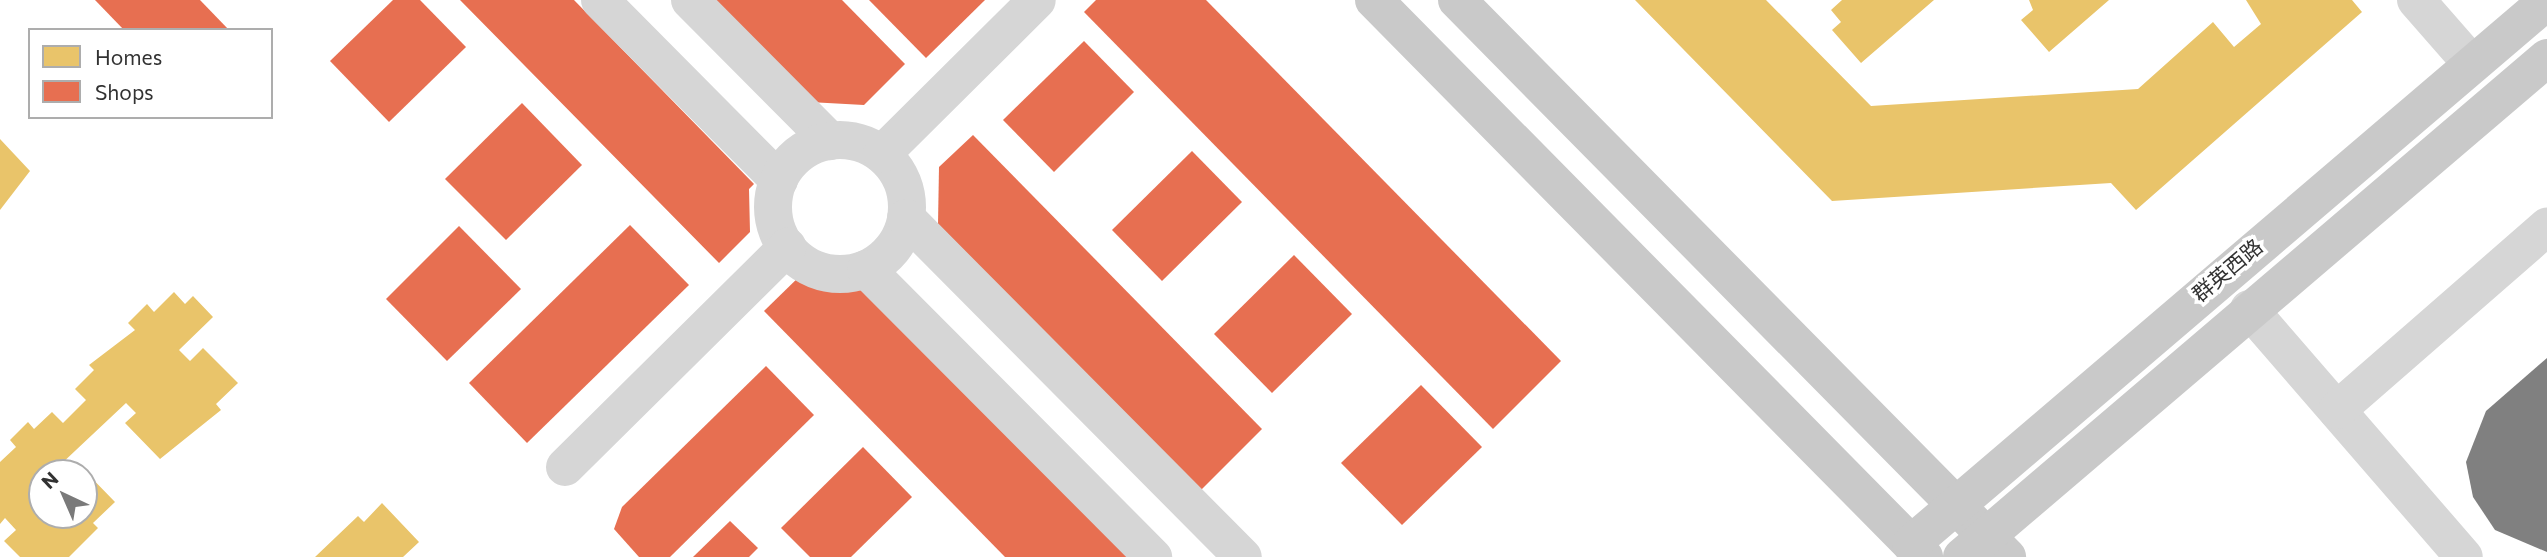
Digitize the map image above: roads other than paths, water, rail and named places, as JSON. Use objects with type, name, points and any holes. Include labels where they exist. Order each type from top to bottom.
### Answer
[{"type":"main road","points":[[1374,0],[1910,553]]},
{"type":"main road","points":[[1457,0],[1955,505],[1985,550]]},
{"type":"main road","name":"群英西路","points":[[1910,553],[1955,505],[2547,1]]},
{"type":"main road","name":"群英西路","points":[[1985,550],[2249,309],[2547,58]]},
{"type":"lane","points":[[600,0],[779,180]]},
{"type":"lane","points":[[690,0],[830,141]]},
{"type":"lane","points":[[882,154],[1037,0]]},
{"type":"lane","points":[[2416,0],[2472,64]]},
{"type":"lane","points":[[830,141],[866,144],[882,154],[903,182],[906,218],[892,248],[866,269],[831,273],[787,247],[774,215],[779,180],[799,154],[830,141]]},
{"type":"lane","points":[[906,218],[1243,557]]},
{"type":"lane","points":[[2337,410],[2547,227]]},
{"type":"lane","points":[[565,467],[787,247]]},
{"type":"lane","points":[[866,269],[1153,557]]},
{"type":"lane","points":[[2249,309],[2464,557]]}]
